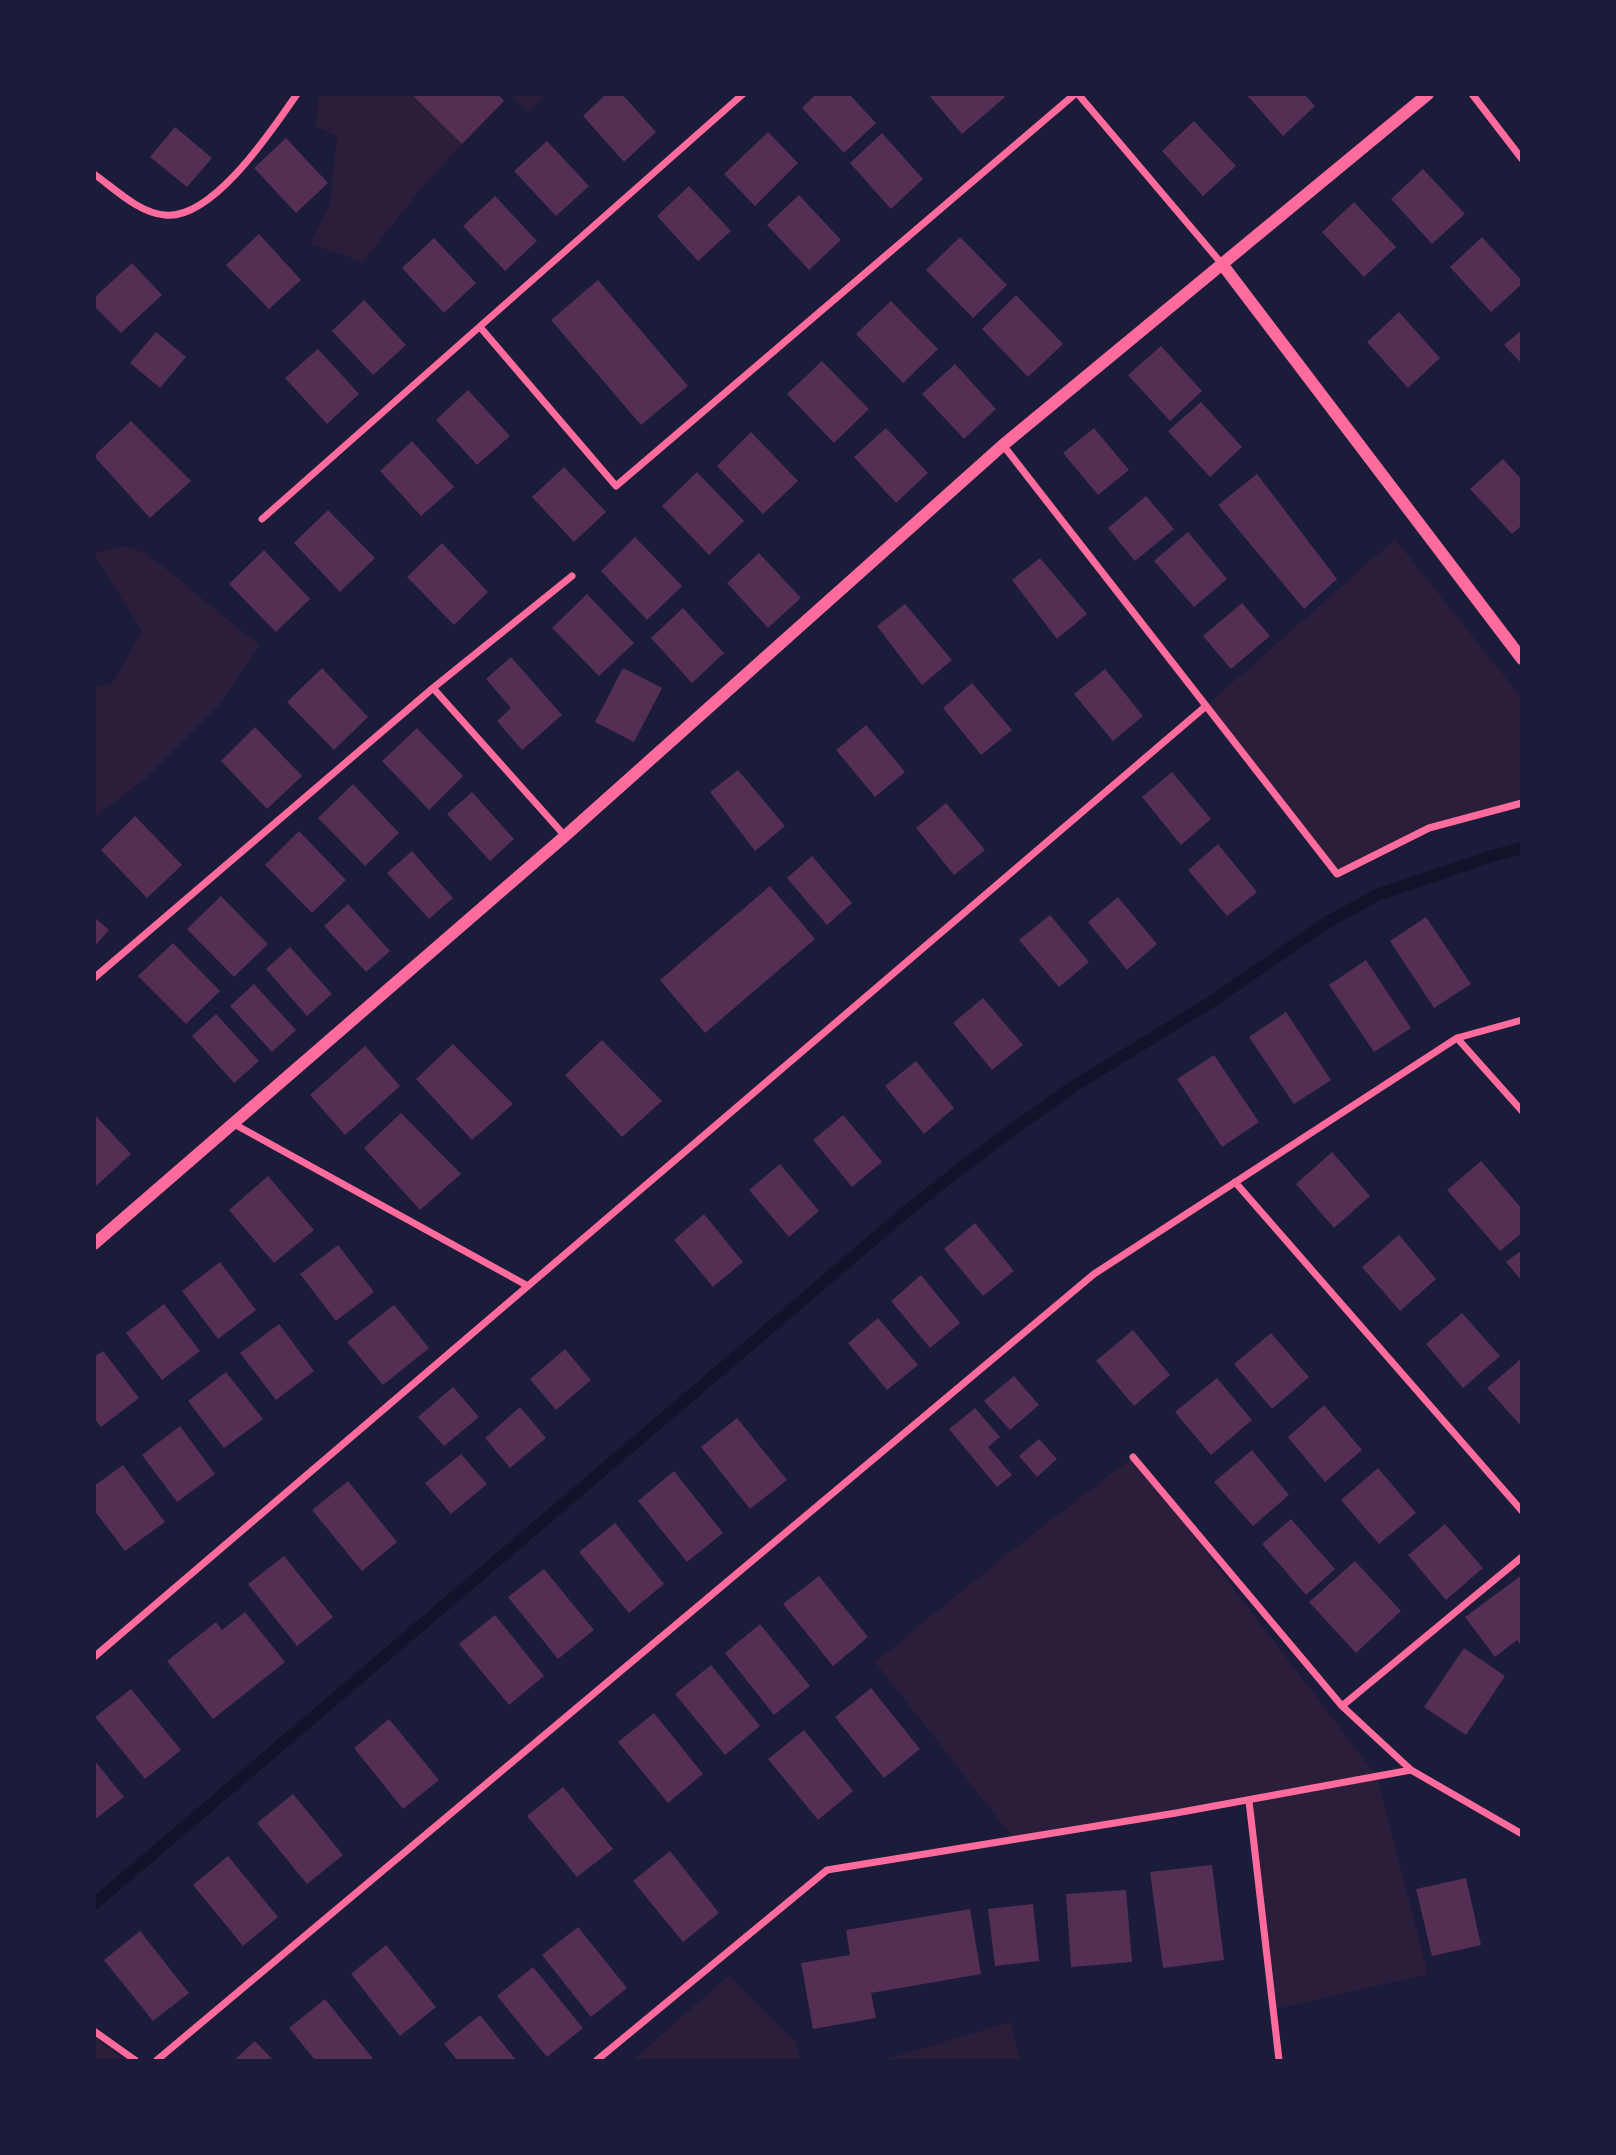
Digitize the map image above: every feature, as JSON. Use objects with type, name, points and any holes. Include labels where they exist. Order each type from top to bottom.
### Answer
[{"type":"street","points":[[94,174],[143,208],[164,215],[182,214],[215,195],[259,149],[298,94]]},
{"type":"street","points":[[262,519],[743,94]]},
{"type":"street","points":[[480,327],[616,486],[1076,94],[1223,264],[1521,659]]},
{"type":"street","points":[[94,1244],[565,836],[1003,445],[1428,94]]},
{"type":"street","points":[[1472,94],[1521,159]]},
{"type":"street","points":[[1003,445],[1337,874],[1429,828],[1521,803]]},
{"type":"street","points":[[94,978],[433,688],[572,576]]},
{"type":"street","points":[[433,688],[565,836]]},
{"type":"street","points":[[94,1657],[1206,706]]},
{"type":"street","points":[[158,2060],[1094,1273],[1457,1038],[1521,1020]]},
{"type":"street","points":[[1457,1038],[1521,1111]]},
{"type":"street","points":[[234,1124],[528,1286]]},
{"type":"street","points":[[1236,1182],[1521,1511]]},
{"type":"street","points":[[1133,1457],[1342,1706],[1411,1770],[1521,1834]]},
{"type":"street","points":[[1342,1706],[1521,1557]]},
{"type":"street","points":[[597,2060],[827,1870],[1249,1801],[1411,1770]]},
{"type":"street","points":[[1249,1801],[1279,2060]]},
{"type":"street","points":[[94,2031],[135,2060]]},
{"type":"shaded area","points":[[319,95],[411,95],[462,144],[415,196],[363,262],[310,244],[330,203],[337,136],[316,127]]},
{"type":"shaded area","points":[[511,95],[545,95],[528,112]]},
{"type":"shaded area","points":[[1395,539],[1521,697],[1521,808],[1454,821],[1337,874],[1206,706]]},
{"type":"shaded area","points":[[123,546],[146,553],[260,645],[221,703],[145,779],[95,817],[95,687],[112,684],[142,631],[95,556],[95,553]]},
{"type":"shaded area","points":[[1133,1457],[1377,1776],[1428,1974],[1276,2009],[1249,1800],[1014,1839],[875,1662],[1007,1554]]},
{"type":"shaded area","points":[[729,1975],[795,2041],[801,2060],[633,2060]]},
{"type":"shaded area","points":[[1011,2022],[1020,2060],[883,2060]]},
{"type":"shaded area","points":[[95,2037],[125,2060],[95,2060]]},
{"type":"building","points":[[411,94],[498,94],[504,101],[462,144]]},
{"type":"building","points":[[606,94],[622,94],[656,132],[624,162],[583,116]]},
{"type":"building","points":[[816,94],[849,94],[876,123],[844,153],[802,108]]},
{"type":"building","points":[[928,94],[1003,94],[1005,97],[962,134]]},
{"type":"building","points":[[1246,94],[1304,94],[1315,106],[1283,136]]},
{"type":"building","points":[[1194,121],[1236,166],[1203,196],[1162,151]]},
{"type":"building","points":[[175,127],[212,158],[187,187],[150,157]]},
{"type":"building","points":[[768,132],[798,163],[755,206],[724,174]]},
{"type":"building","points":[[882,133],[923,179],[891,209],[850,163]]},
{"type":"building","points":[[286,138],[328,183],[296,213],[254,168]]},
{"type":"building","points":[[547,141],[589,186],[556,216],[514,171]]},
{"type":"building","points":[[1423,169],[1465,214],[1432,244],[1391,199]]},
{"type":"building","points":[[689,186],[731,231],[698,261],[657,216]]},
{"type":"building","points":[[799,195],[841,240],[809,270],[767,225]]},
{"type":"building","points":[[495,196],[537,241],[505,271],[463,226]]},
{"type":"building","points":[[1354,202],[1396,247],[1364,277],[1322,232]]},
{"type":"building","points":[[259,234],[301,280],[269,309],[226,265]]},
{"type":"building","points":[[960,237],[1007,285],[973,318],[926,270]]},
{"type":"building","points":[[1482,237],[1522,281],[1522,284],[1491,312],[1450,267]]},
{"type":"building","points":[[434,238],[476,283],[444,313],[402,268]]},
{"type":"building","points":[[132,263],[162,295],[121,333],[94,306],[94,298]]},
{"type":"building","points":[[598,280],[688,386],[641,425],[551,320]]},
{"type":"building","points":[[1016,295],[1063,344],[1028,377],[982,329]]},
{"type":"building","points":[[364,300],[406,345],[373,375],[332,331]]},
{"type":"building","points":[[891,301],[938,349],[903,383],[856,334]]},
{"type":"building","points":[[1399,312],[1440,358],[1408,388],[1367,342]]},
{"type":"building","points":[[1522,330],[1522,364],[1504,345]]},
{"type":"building","points":[[156,332],[186,357],[160,388],[130,363]]},
{"type":"building","points":[[1161,346],[1202,391],[1170,421],[1128,375]]},
{"type":"building","points":[[318,349],[359,394],[327,424],[285,378]]},
{"type":"building","points":[[822,361],[869,409],[834,443],[787,394]]},
{"type":"building","points":[[955,364],[996,409],[964,439],[922,394]]},
{"type":"building","points":[[468,390],[510,436],[477,465],[436,420]]},
{"type":"building","points":[[1201,402],[1242,447],[1210,477],[1168,431]]},
{"type":"building","points":[[131,421],[191,481],[150,518],[94,456]]},
{"type":"building","points":[[886,428],[928,473],[896,503],[854,457]]},
{"type":"building","points":[[1094,428],[1129,470],[1098,495],[1063,453]]},
{"type":"building","points":[[751,432],[798,481],[763,514],[717,466]]},
{"type":"building","points":[[412,441],[454,487],[421,516],[380,471]]},
{"type":"building","points":[[1503,459],[1522,480],[1522,525],[1512,534],[1470,489]]},
{"type":"building","points":[[564,467],[606,512],[574,542],[532,497]]},
{"type":"building","points":[[697,472],[744,521],[709,555],[662,506]]},
{"type":"building","points":[[1257,474],[1337,579],[1304,609],[1218,505]]},
{"type":"building","points":[[1146,496],[1174,529],[1135,561],[1108,528]]},
{"type":"building","points":[[328,510],[375,558],[340,592],[294,543]]},
{"type":"building","points":[[1188,532],[1227,579],[1194,607],[1154,561]]},
{"type":"building","points":[[635,537],[682,586],[647,620],[601,571]]},
{"type":"building","points":[[442,543],[488,592],[454,625],[407,577]]},
{"type":"building","points":[[264,550],[310,599],[276,632],[229,584]]},
{"type":"building","points":[[759,553],[801,598],[768,628],[727,583]]},
{"type":"building","points":[[1040,558],[1087,614],[1057,639],[1012,580]]},
{"type":"building","points":[[587,594],[634,643],[599,676],[552,628]]},
{"type":"building","points":[[1242,603],[1270,636],[1231,669],[1203,636]]},
{"type":"building","points":[[905,604],[952,660],[922,685],[877,626]]},
{"type":"building","points":[[683,608],[724,653],[692,683],[651,638]]},
{"type":"building","points":[[511,657],[562,715],[522,750],[497,721],[511,708],[486,679]]},
{"type":"building","points":[[322,668],[368,717],[334,750],[287,702]]},
{"type":"building","points":[[623,668],[662,688],[634,742],[595,722]]},
{"type":"building","points":[[1105,669],[1143,716],[1113,741],[1074,694]]},
{"type":"building","points":[[972,683],[1012,730],[981,755],[943,708]]},
{"type":"building","points":[[866,725],[905,772],[875,797],[836,750]]},
{"type":"building","points":[[255,727],[302,776],[267,809],[221,761]]},
{"type":"building","points":[[417,728],[463,776],[429,810],[382,761]]},
{"type":"building","points":[[738,770],[785,826],[755,851],[710,792]]},
{"type":"building","points":[[1172,772],[1211,819],[1181,845],[1142,797]]},
{"type":"building","points":[[353,784],[399,833],[365,866],[318,818]]},
{"type":"building","points":[[472,792],[514,839],[490,861],[447,814]]},
{"type":"building","points":[[946,803],[985,850],[954,875],[916,828]]},
{"type":"building","points":[[135,816],[182,865],[147,898],[101,850]]},
{"type":"building","points":[[299,831],[346,880],[312,913],[265,865]]},
{"type":"building","points":[[1218,844],[1257,892],[1227,916],[1188,870]]},
{"type":"building","points":[[412,851],[453,898],[429,919],[387,873]]},
{"type":"building","points":[[812,856],[852,903],[827,925],[787,878]]},
{"type":"building","points":[[770,886],[815,939],[705,1033],[660,980]]},
{"type":"building","points":[[221,896],[268,944],[234,977],[187,929]]},
{"type":"building","points":[[1118,897],[1157,944],[1127,970],[1088,922]]},
{"type":"building","points":[[348,904],[390,951],[366,972],[324,926]]},
{"type":"building","points":[[1050,915],[1089,962],[1059,987],[1019,940]]},
{"type":"building","points":[[94,917],[109,930],[94,947]]},
{"type":"building","points":[[1426,917],[1471,984],[1434,1008],[1390,941]]},
{"type":"building","points":[[173,943],[220,991],[186,1024],[138,976]]},
{"type":"building","points":[[290,947],[332,994],[307,1016],[266,969]]},
{"type":"building","points":[[1366,960],[1411,1028],[1374,1052],[1329,985]]},
{"type":"building","points":[[254,984],[296,1030],[272,1052],[230,1006]]},
{"type":"building","points":[[983,998],[1023,1045],[992,1070],[953,1023]]},
{"type":"building","points":[[1286,1012],[1331,1080],[1294,1104],[1249,1037]]},
{"type":"building","points":[[216,1014],[259,1061],[234,1083],[192,1036]]},
{"type":"building","points":[[602,1040],[662,1101],[622,1137],[565,1075]]},
{"type":"building","points":[[453,1044],[513,1104],[472,1140],[416,1079]]},
{"type":"building","points":[[365,1046],[400,1086],[345,1135],[310,1095]]},
{"type":"building","points":[[1214,1055],[1259,1122],[1222,1147],[1177,1079]]},
{"type":"building","points":[[916,1061],[954,1108],[924,1134],[885,1086]]},
{"type":"building","points":[[401,1113],[461,1174],[420,1210],[364,1148]]},
{"type":"building","points":[[94,1114],[131,1154],[96,1186],[94,1184]]},
{"type":"building","points":[[843,1115],[882,1162],[852,1187],[813,1140]]},
{"type":"building","points":[[1332,1152],[1370,1196],[1334,1228],[1296,1184]]},
{"type":"building","points":[[1481,1161],[1522,1209],[1522,1233],[1500,1251],[1447,1190]]},
{"type":"building","points":[[780,1164],[819,1211],[789,1237],[749,1190]]},
{"type":"building","points":[[268,1176],[314,1230],[274,1263],[229,1210]]},
{"type":"building","points":[[704,1214],[743,1262],[713,1287],[674,1240]]},
{"type":"building","points":[[975,1223],[1014,1271],[983,1296],[944,1249]]},
{"type":"building","points":[[1399,1235],[1436,1279],[1400,1311],[1362,1267]]},
{"type":"building","points":[[338,1245],[374,1292],[336,1321],[300,1274]]},
{"type":"building","points":[[1522,1250],[1522,1281],[1506,1262]]},
{"type":"building","points":[[220,1262],[256,1310],[218,1339],[182,1291]]},
{"type":"building","points":[[921,1275],[960,1323],[930,1348],[891,1301]]},
{"type":"building","points":[[164,1304],[200,1351],[162,1380],[126,1333]]},
{"type":"building","points":[[394,1305],[429,1348],[383,1385],[347,1342]]},
{"type":"building","points":[[1462,1313],[1500,1356],[1463,1388],[1426,1344]]},
{"type":"building","points":[[878,1318],[918,1365],[887,1390],[848,1343]]},
{"type":"building","points":[[279,1324],[314,1371],[276,1400],[240,1353]]},
{"type":"building","points":[[1133,1330],[1170,1375],[1134,1406],[1096,1361]]},
{"type":"building","points":[[1271,1333],[1309,1377],[1272,1409],[1234,1364]]},
{"type":"building","points":[[565,1349],[591,1380],[556,1410],[530,1379]]},
{"type":"building","points":[[103,1351],[139,1398],[101,1427],[94,1418],[94,1357]]},
{"type":"building","points":[[1522,1358],[1522,1427],[1487,1388]]},
{"type":"building","points":[[226,1372],[263,1419],[224,1448],[188,1401]]},
{"type":"building","points":[[1014,1376],[1039,1405],[1010,1430],[984,1401]]},
{"type":"building","points":[[1217,1378],[1252,1420],[1211,1455],[1175,1412]]},
{"type":"building","points":[[453,1387],[479,1417],[444,1446],[418,1417]]},
{"type":"building","points":[[1324,1405],[1362,1450],[1325,1482],[1288,1437]]},
{"type":"building","points":[[520,1407],[546,1438],[510,1468],[485,1438]]},
{"type":"building","points":[[975,1408],[1000,1437],[988,1447],[1012,1475],[997,1487],[949,1429]]},
{"type":"building","points":[[737,1418],[787,1480],[750,1509],[701,1447]]},
{"type":"building","points":[[180,1426],[215,1474],[177,1502],[142,1455]]},
{"type":"building","points":[[1039,1439],[1057,1459],[1037,1477],[1019,1456]]},
{"type":"building","points":[[1252,1450],[1289,1495],[1253,1526],[1214,1482]]},
{"type":"building","points":[[461,1454],[487,1484],[451,1514],[425,1483]]},
{"type":"building","points":[[123,1465],[165,1522],[125,1551],[94,1510],[94,1486]]},
{"type":"building","points":[[1378,1468],[1416,1513],[1379,1544],[1341,1500]]},
{"type":"building","points":[[674,1471],[723,1533],[687,1562],[638,1501]]},
{"type":"building","points":[[348,1481],[397,1542],[362,1571],[312,1510]]},
{"type":"building","points":[[1291,1519],[1335,1569],[1306,1595],[1262,1544]]},
{"type":"building","points":[[615,1523],[664,1584],[629,1613],[579,1552]]},
{"type":"building","points":[[1445,1524],[1483,1568],[1446,1600],[1408,1555]]},
{"type":"building","points":[[284,1556],[333,1617],[297,1646],[248,1584]]},
{"type":"building","points":[[1355,1561],[1401,1611],[1356,1653],[1309,1602]]},
{"type":"building","points":[[544,1569],[594,1630],[558,1659],[508,1597]]},
{"type":"building","points":[[1522,1575],[1522,1647],[1517,1640],[1495,1657],[1465,1617]]},
{"type":"building","points":[[819,1576],[868,1637],[833,1666],[783,1604]]},
{"type":"building","points":[[245,1612],[285,1662],[213,1719],[167,1661],[216,1622],[222,1630]]},
{"type":"building","points":[[495,1615],[544,1676],[509,1705],[459,1644]]},
{"type":"building","points":[[760,1624],[810,1686],[774,1715],[725,1653]]},
{"type":"building","points":[[1464,1648],[1505,1676],[1466,1735],[1424,1707]]},
{"type":"building","points":[[711,1665],[760,1726],[725,1755],[675,1694]]},
{"type":"building","points":[[871,1688],[920,1749],[884,1778],[835,1717]]},
{"type":"building","points":[[131,1689],[181,1750],[145,1779],[95,1717]]},
{"type":"building","points":[[654,1713],[703,1774],[668,1803],[618,1742]]},
{"type":"building","points":[[389,1719],[439,1780],[403,1809],[354,1748]]},
{"type":"building","points":[[804,1730],[853,1791],[818,1820],[768,1759]]},
{"type":"building","points":[[94,1760],[124,1797],[94,1820]]},
{"type":"building","points":[[563,1787],[613,1849],[577,1877],[527,1816]]},
{"type":"building","points":[[293,1794],[343,1855],[307,1884],[257,1823]]},
{"type":"building","points":[[670,1851],[719,1913],[683,1942],[633,1881]]},
{"type":"building","points":[[228,1856],[278,1917],[243,1946],[193,1885]]},
{"type":"building","points":[[1212,1865],[1224,1960],[1163,1968],[1150,1872]]},
{"type":"building","points":[[1466,1878],[1481,1945],[1432,1956],[1416,1889]]},
{"type":"building","points":[[1126,1890],[1132,1962],[1071,1967],[1066,1894]]},
{"type":"building","points":[[1033,1904],[1039,1961],[995,1966],[988,1909]]},
{"type":"building","points":[[970,1909],[981,1974],[871,1993],[876,2018],[813,2029],[801,1963],[850,1955],[846,1930]]},
{"type":"building","points":[[578,1927],[627,1988],[591,2017],[542,1955]]},
{"type":"building","points":[[140,1931],[189,1993],[153,2021],[104,1960]]},
{"type":"building","points":[[386,1945],[436,2007],[400,2036],[351,1974]]},
{"type":"building","points":[[533,1967],[583,2028],[547,2057],[497,1996]]},
{"type":"building","points":[[325,1999],[374,2060],[315,2060],[289,2028]]},
{"type":"building","points":[[480,2015],[516,2060],[457,2060],[444,2044]]},
{"type":"building","points":[[255,2041],[273,2060],[234,2060]]},
{"type":"waterway","points":[[94,1904],[914,1205],[994,1143],[1074,1086],[1208,1004],[1326,923],[1377,895],[1522,848]]}]
